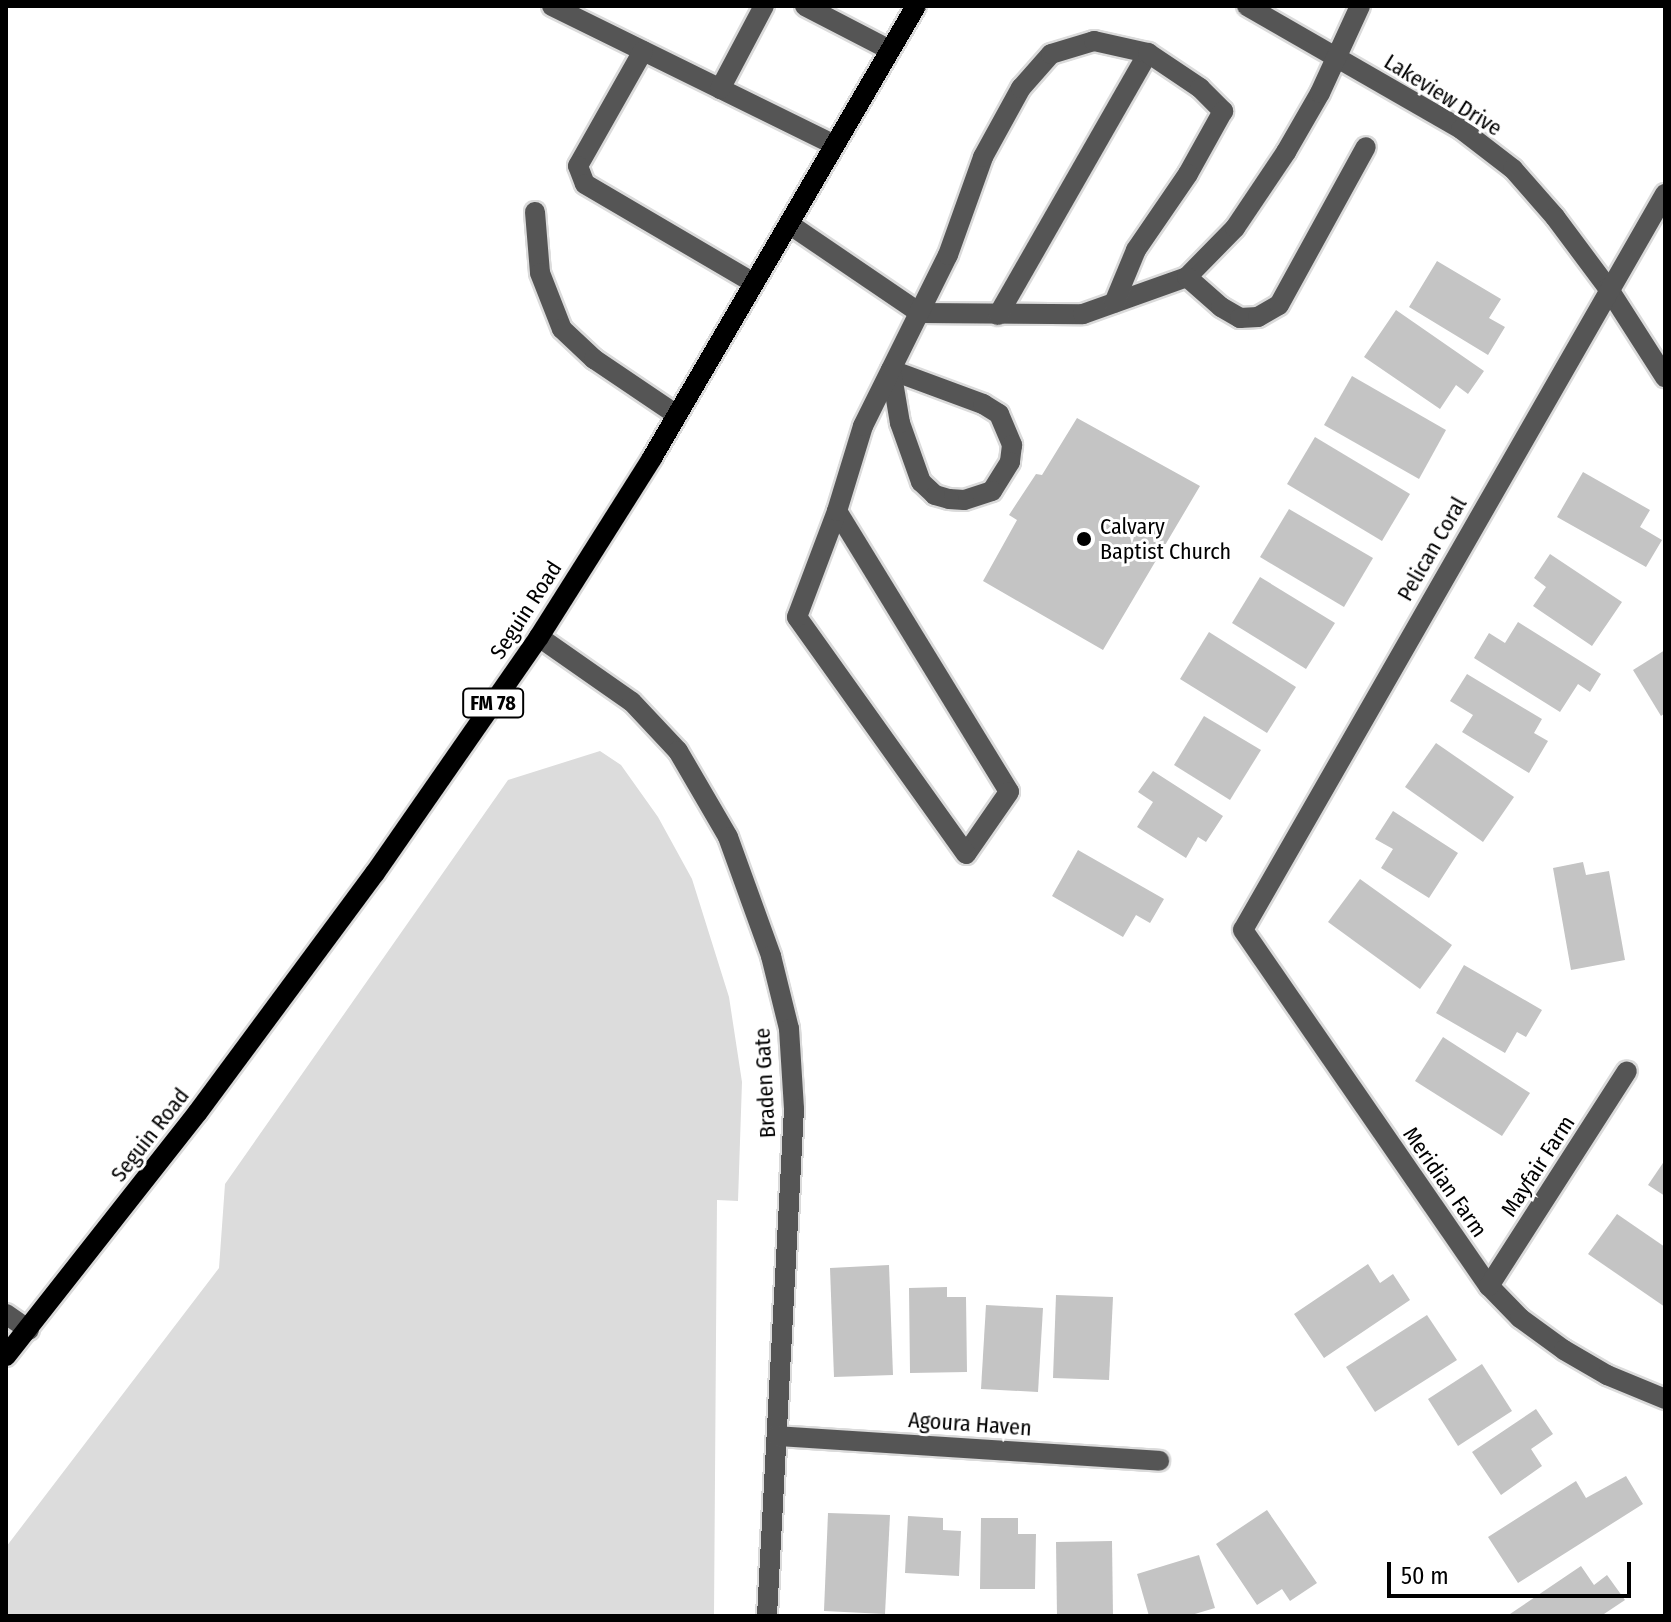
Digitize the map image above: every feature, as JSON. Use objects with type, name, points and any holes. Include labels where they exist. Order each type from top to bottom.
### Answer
[{"type":"main road","name":"Seguin Road","points":[[6,1356],[198,1112],[375,873],[539,637],[677,415],[916,6]]},
{"type":"street","points":[[552,6],[835,145]]},
{"type":"street","points":[[720,89],[764,6]]},
{"type":"street","points":[[805,6],[890,50]]},
{"type":"street","name":"Lakeview Drive","points":[[1247,6],[1461,129],[1513,169],[1555,217],[1608,288],[1665,377]]},
{"type":"street","points":[[789,224],[920,313],[1083,314],[1187,277],[1235,228],[1286,152],[1337,58],[1360,6]]},
{"type":"street","points":[[837,511],[1009,792],[966,854],[797,617],[837,511],[863,426],[948,255],[983,157],[1021,88],[1051,54],[1094,41],[1148,53],[1200,88],[1223,111],[1188,174],[1136,250],[1114,303]]},
{"type":"street","points":[[643,51],[578,166],[585,184],[754,283]]},
{"type":"street","points":[[998,315],[1148,53]]},
{"type":"street","points":[[1187,277],[1221,307],[1240,318],[1258,317],[1279,305],[1366,147]]},
{"type":"street","name":"Pelican Coral","points":[[1243,930],[1608,288],[1665,194]]},
{"type":"street","points":[[535,212],[540,273],[562,329],[594,359],[677,415]]},
{"type":"street","points":[[891,370],[983,404],[999,414],[1012,445],[1010,462],[992,491],[964,500],[949,499],[935,495],[921,482],[900,423],[891,370]]},
{"type":"street","name":"Braden Gate","points":[[539,637],[632,702],[678,751],[728,837],[771,956],[789,1029],[794,1109],[767,1616]]},
{"type":"street","name":"Meridian Farm","points":[[1243,930],[1489,1286],[1520,1318],[1564,1350],[1607,1375],[1665,1399]]},
{"type":"street","name":"Mayfair Farm","points":[[1489,1286],[1627,1071]]},
{"type":"street","points":[[6,1314],[29,1330]]},
{"type":"street","name":"Agoura Haven","points":[[777,1436],[1159,1461]]},
{"type":"shaded area","points":[[600,751],[621,765],[658,817],[692,879],[729,997],[742,1082],[738,1201],[717,1200],[714,1616],[6,1616],[6,1547],[219,1268],[225,1184],[508,780]]},
{"type":"building","points":[[1437,261],[1501,299],[1489,318],[1505,327],[1488,355],[1409,307]]},
{"type":"building","points":[[1396,310],[1484,371],[1468,394],[1456,385],[1440,409],[1364,357]]},
{"type":"building","points":[[1352,376],[1446,430],[1419,479],[1324,425]]},
{"type":"building","points":[[1077,418],[1200,486],[1103,650],[983,581],[1017,520],[1009,515],[1036,474],[1042,475]]},
{"type":"building","points":[[1315,437],[1410,494],[1382,541],[1287,484]]},
{"type":"building","points":[[1583,472],[1650,510],[1640,527],[1662,540],[1646,567],[1557,517]]},
{"type":"building","points":[[1289,509],[1373,558],[1344,607],[1260,557]]},
{"type":"building","points":[[1550,554],[1622,602],[1592,646],[1533,606],[1546,587],[1534,578]]},
{"type":"building","points":[[1260,577],[1335,623],[1306,669],[1232,623]]},
{"type":"building","points":[[1518,622],[1601,674],[1590,692],[1578,684],[1560,712],[1474,658],[1489,633],[1505,643]]},
{"type":"building","points":[[1209,632],[1296,687],[1267,733],[1180,679]]},
{"type":"building","points":[[1665,650],[1665,713],[1661,716],[1633,670]]},
{"type":"building","points":[[1467,674],[1542,719],[1534,733],[1548,741],[1529,773],[1462,732],[1473,715],[1450,701]]},
{"type":"building","points":[[1204,716],[1261,750],[1230,800],[1174,765]]},
{"type":"building","points":[[1436,743],[1514,797],[1483,842],[1405,787]]},
{"type":"building","points":[[1153,771],[1223,816],[1206,842],[1198,837],[1186,858],[1137,827],[1153,802],[1138,792]]},
{"type":"building","points":[[1393,811],[1458,853],[1429,898],[1381,868],[1393,849],[1375,839]]},
{"type":"building","points":[[1078,850],[1164,899],[1150,923],[1136,915],[1123,937],[1052,896]]},
{"type":"building","points":[[1583,862],[1586,875],[1609,871],[1625,960],[1571,970],[1553,868]]},
{"type":"building","points":[[1360,879],[1452,945],[1420,989],[1328,922]]},
{"type":"building","points":[[1464,965],[1542,1010],[1526,1037],[1517,1032],[1505,1053],[1436,1013]]},
{"type":"building","points":[[1443,1037],[1530,1093],[1502,1136],[1415,1081]]},
{"type":"building","points":[[1665,1160],[1665,1196],[1648,1185]]},
{"type":"building","points":[[1617,1214],[1665,1247],[1665,1307],[1588,1254]]},
{"type":"building","points":[[1368,1264],[1380,1283],[1393,1274],[1410,1300],[1324,1358],[1294,1314]]},
{"type":"building","points":[[889,1265],[893,1375],[834,1377],[830,1268]]},
{"type":"building","points":[[947,1287],[947,1297],[966,1297],[967,1372],[910,1373],[909,1288]]},
{"type":"building","points":[[1056,1295],[1113,1297],[1109,1380],[1053,1378]]},
{"type":"building","points":[[986,1305],[1043,1308],[1038,1392],[981,1389]]},
{"type":"building","points":[[1427,1315],[1457,1360],[1375,1412],[1346,1367]]},
{"type":"building","points":[[1482,1364],[1512,1411],[1458,1446],[1428,1399]]},
{"type":"building","points":[[1536,1409],[1553,1434],[1531,1449],[1542,1466],[1501,1495],[1472,1452]]},
{"type":"building","points":[[1626,1476],[1643,1504],[1518,1583],[1488,1537],[1576,1481],[1586,1498]]},
{"type":"building","points":[[1267,1510],[1317,1583],[1290,1601],[1282,1589],[1257,1605],[1216,1544]]},
{"type":"building","points":[[828,1513],[890,1515],[885,1614],[824,1611]]},
{"type":"building","points":[[908,1516],[943,1518],[943,1530],[961,1531],[959,1576],[905,1573]]},
{"type":"building","points":[[981,1518],[1018,1518],[1018,1534],[1036,1534],[1035,1589],[980,1589]]},
{"type":"building","points":[[1112,1541],[1113,1616],[1057,1616],[1056,1542]]},
{"type":"building","points":[[1199,1555],[1215,1608],[1188,1616],[1149,1616],[1137,1574]]},
{"type":"building","points":[[1581,1566],[1594,1585],[1607,1575],[1625,1600],[1601,1616],[1507,1616]]},
{"type":"place","name":"Calvary Baptist Church","points":[[1084,539]]}]
